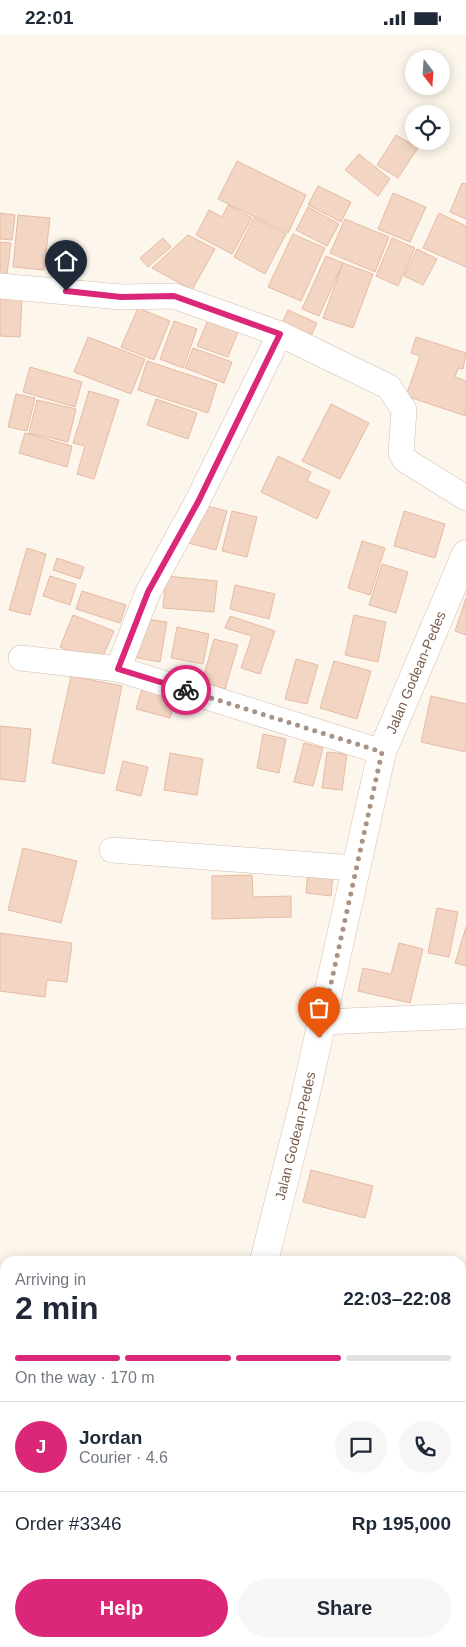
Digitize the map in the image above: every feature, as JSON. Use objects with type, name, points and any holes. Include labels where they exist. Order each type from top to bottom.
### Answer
[{"type":"street","points":[[0,286],[121,297],[174,296],[280,334],[389,387],[404,410],[401,453],[405,460],[466,498]]},
{"type":"street","points":[[118,669],[148,592],[198,502],[280,334]]},
{"type":"street","name":"Jalan Godean-Pedes","points":[[265,1256],[285,1184],[382,752],[466,555]]},
{"type":"street","points":[[21,658],[118,669],[382,752]]},
{"type":"street","points":[[112,850],[355,867]]},
{"type":"street","points":[[322,1022],[466,1016]]},
{"type":"building","points":[[396,135],[405,140],[405,150],[417,150],[398,178],[377,165]]},
{"type":"building","points":[[359,154],[390,179],[378,196],[345,170]]},
{"type":"building","points":[[237,161],[306,195],[288,233],[218,199]]},
{"type":"building","points":[[462,183],[466,184],[466,219],[450,212]]},
{"type":"building","points":[[318,186],[351,202],[341,222],[308,205]]},
{"type":"building","points":[[393,193],[426,207],[410,242],[378,229]]},
{"type":"building","points":[[228,205],[252,218],[232,254],[196,235],[209,210],[222,217]]},
{"type":"building","points":[[308,207],[339,224],[327,246],[296,230]]},
{"type":"building","points":[[0,213],[15,215],[12,240],[0,239]]},
{"type":"building","points":[[439,213],[466,226],[466,267],[423,248]]},
{"type":"building","points":[[18,215],[50,218],[44,270],[13,267]]},
{"type":"building","points":[[254,218],[286,234],[265,274],[234,257]]},
{"type":"building","points":[[345,219],[389,237],[375,272],[330,253]]},
{"type":"building","points":[[293,234],[325,248],[301,301],[268,287]]},
{"type":"building","points":[[188,235],[215,249],[192,290],[152,268]]},
{"type":"building","points":[[163,238],[171,247],[148,267],[140,258]]},
{"type":"building","points":[[392,238],[415,248],[398,286],[376,276]]},
{"type":"building","points":[[0,242],[11,243],[6,282],[0,282]]},
{"type":"building","points":[[417,249],[437,259],[423,285],[404,276]]},
{"type":"building","points":[[326,256],[343,263],[319,316],[302,309]]},
{"type":"building","points":[[343,263],[373,274],[353,328],[323,318]]},
{"type":"building","points":[[0,297],[22,298],[20,337],[0,336]]},
{"type":"building","points":[[138,308],[170,321],[154,360],[121,347]]},
{"type":"building","points":[[288,310],[317,323],[309,340],[280,328]]},
{"type":"building","points":[[210,315],[240,327],[228,357],[197,346]]},
{"type":"building","points":[[174,321],[197,329],[183,368],[160,359]]},
{"type":"building","points":[[88,337],[145,359],[131,394],[74,372]]},
{"type":"building","points":[[416,337],[466,353],[463,369],[458,368],[455,377],[466,381],[466,416],[406,396],[420,356],[411,353]]},
{"type":"building","points":[[193,348],[232,362],[224,383],[185,368]]},
{"type":"building","points":[[147,361],[217,384],[208,413],[138,390]]},
{"type":"building","points":[[30,367],[82,382],[75,407],[23,392]]},
{"type":"building","points":[[89,391],[119,400],[94,479],[77,474],[85,446],[73,443]]},
{"type":"building","points":[[16,394],[35,398],[27,431],[8,427]]},
{"type":"building","points":[[156,399],[197,413],[188,439],[147,425]]},
{"type":"building","points":[[37,400],[76,409],[68,442],[29,433]]},
{"type":"building","points":[[331,404],[369,423],[340,479],[302,461]]},
{"type":"building","points":[[25,433],[72,446],[67,467],[19,453]]},
{"type":"building","points":[[278,456],[311,472],[307,481],[330,491],[317,519],[261,492]]},
{"type":"building","points":[[199,504],[227,511],[216,550],[188,543]]},
{"type":"building","points":[[232,511],[257,517],[247,557],[222,551]]},
{"type":"building","points":[[404,511],[445,524],[435,558],[394,546]]},
{"type":"building","points":[[362,541],[385,548],[370,595],[348,588]]},
{"type":"building","points":[[27,548],[46,554],[30,615],[9,610]]},
{"type":"building","points":[[57,558],[84,567],[80,579],[53,570]]},
{"type":"building","points":[[382,564],[408,572],[396,613],[369,605]]},
{"type":"building","points":[[50,576],[76,584],[70,605],[43,596]]},
{"type":"building","points":[[166,576],[217,581],[214,612],[163,608]]},
{"type":"building","points":[[235,585],[275,594],[269,619],[230,609]]},
{"type":"building","points":[[82,591],[126,605],[120,623],[76,609]]},
{"type":"building","points":[[466,598],[466,635],[455,631]]},
{"type":"building","points":[[73,615],[114,631],[100,663],[60,647]]},
{"type":"building","points":[[354,615],[386,622],[378,662],[345,655]]},
{"type":"building","points":[[230,616],[275,631],[260,674],[241,668],[252,636],[225,628]]},
{"type":"building","points":[[139,618],[167,622],[160,662],[132,657]]},
{"type":"building","points":[[177,627],[209,634],[203,664],[171,658]]},
{"type":"building","points":[[214,639],[238,645],[225,689],[202,682]]},
{"type":"building","points":[[296,659],[318,665],[307,704],[285,699]]},
{"type":"building","points":[[334,661],[371,671],[357,719],[320,708]]},
{"type":"building","points":[[71,676],[122,686],[104,774],[52,763]]},
{"type":"building","points":[[144,682],[178,691],[170,718],[136,709]]},
{"type":"building","points":[[431,696],[466,704],[466,752],[421,742]]},
{"type":"building","points":[[0,726],[31,729],[25,782],[0,779]]},
{"type":"building","points":[[263,734],[286,739],[279,773],[257,768]]},
{"type":"building","points":[[304,743],[323,748],[313,786],[294,782]]},
{"type":"building","points":[[327,752],[347,754],[342,790],[322,788]]},
{"type":"building","points":[[170,753],[203,759],[197,795],[164,790]]},
{"type":"building","points":[[123,761],[148,767],[141,796],[116,790]]},
{"type":"building","points":[[23,848],[77,861],[61,923],[8,910]]},
{"type":"building","points":[[308,870],[333,873],[331,896],[306,893]]},
{"type":"building","points":[[252,875],[253,897],[291,896],[291,917],[212,919],[212,876]]},
{"type":"building","points":[[437,908],[458,912],[449,957],[428,953]]},
{"type":"building","points":[[466,927],[466,966],[455,963]]},
{"type":"building","points":[[0,933],[72,943],[67,982],[47,980],[45,997],[0,991]]},
{"type":"building","points":[[399,943],[423,949],[410,1003],[358,991],[363,968],[391,974]]},
{"type":"building","points":[[311,1170],[373,1186],[365,1218],[303,1202]]},
{"type":"way so far","points":[[186,690],[382,752],[355,867],[319,1038]]},
{"type":"route","points":[[66,291],[121,297],[174,296],[280,334],[198,502],[148,592],[118,669],[186,690]]}]
